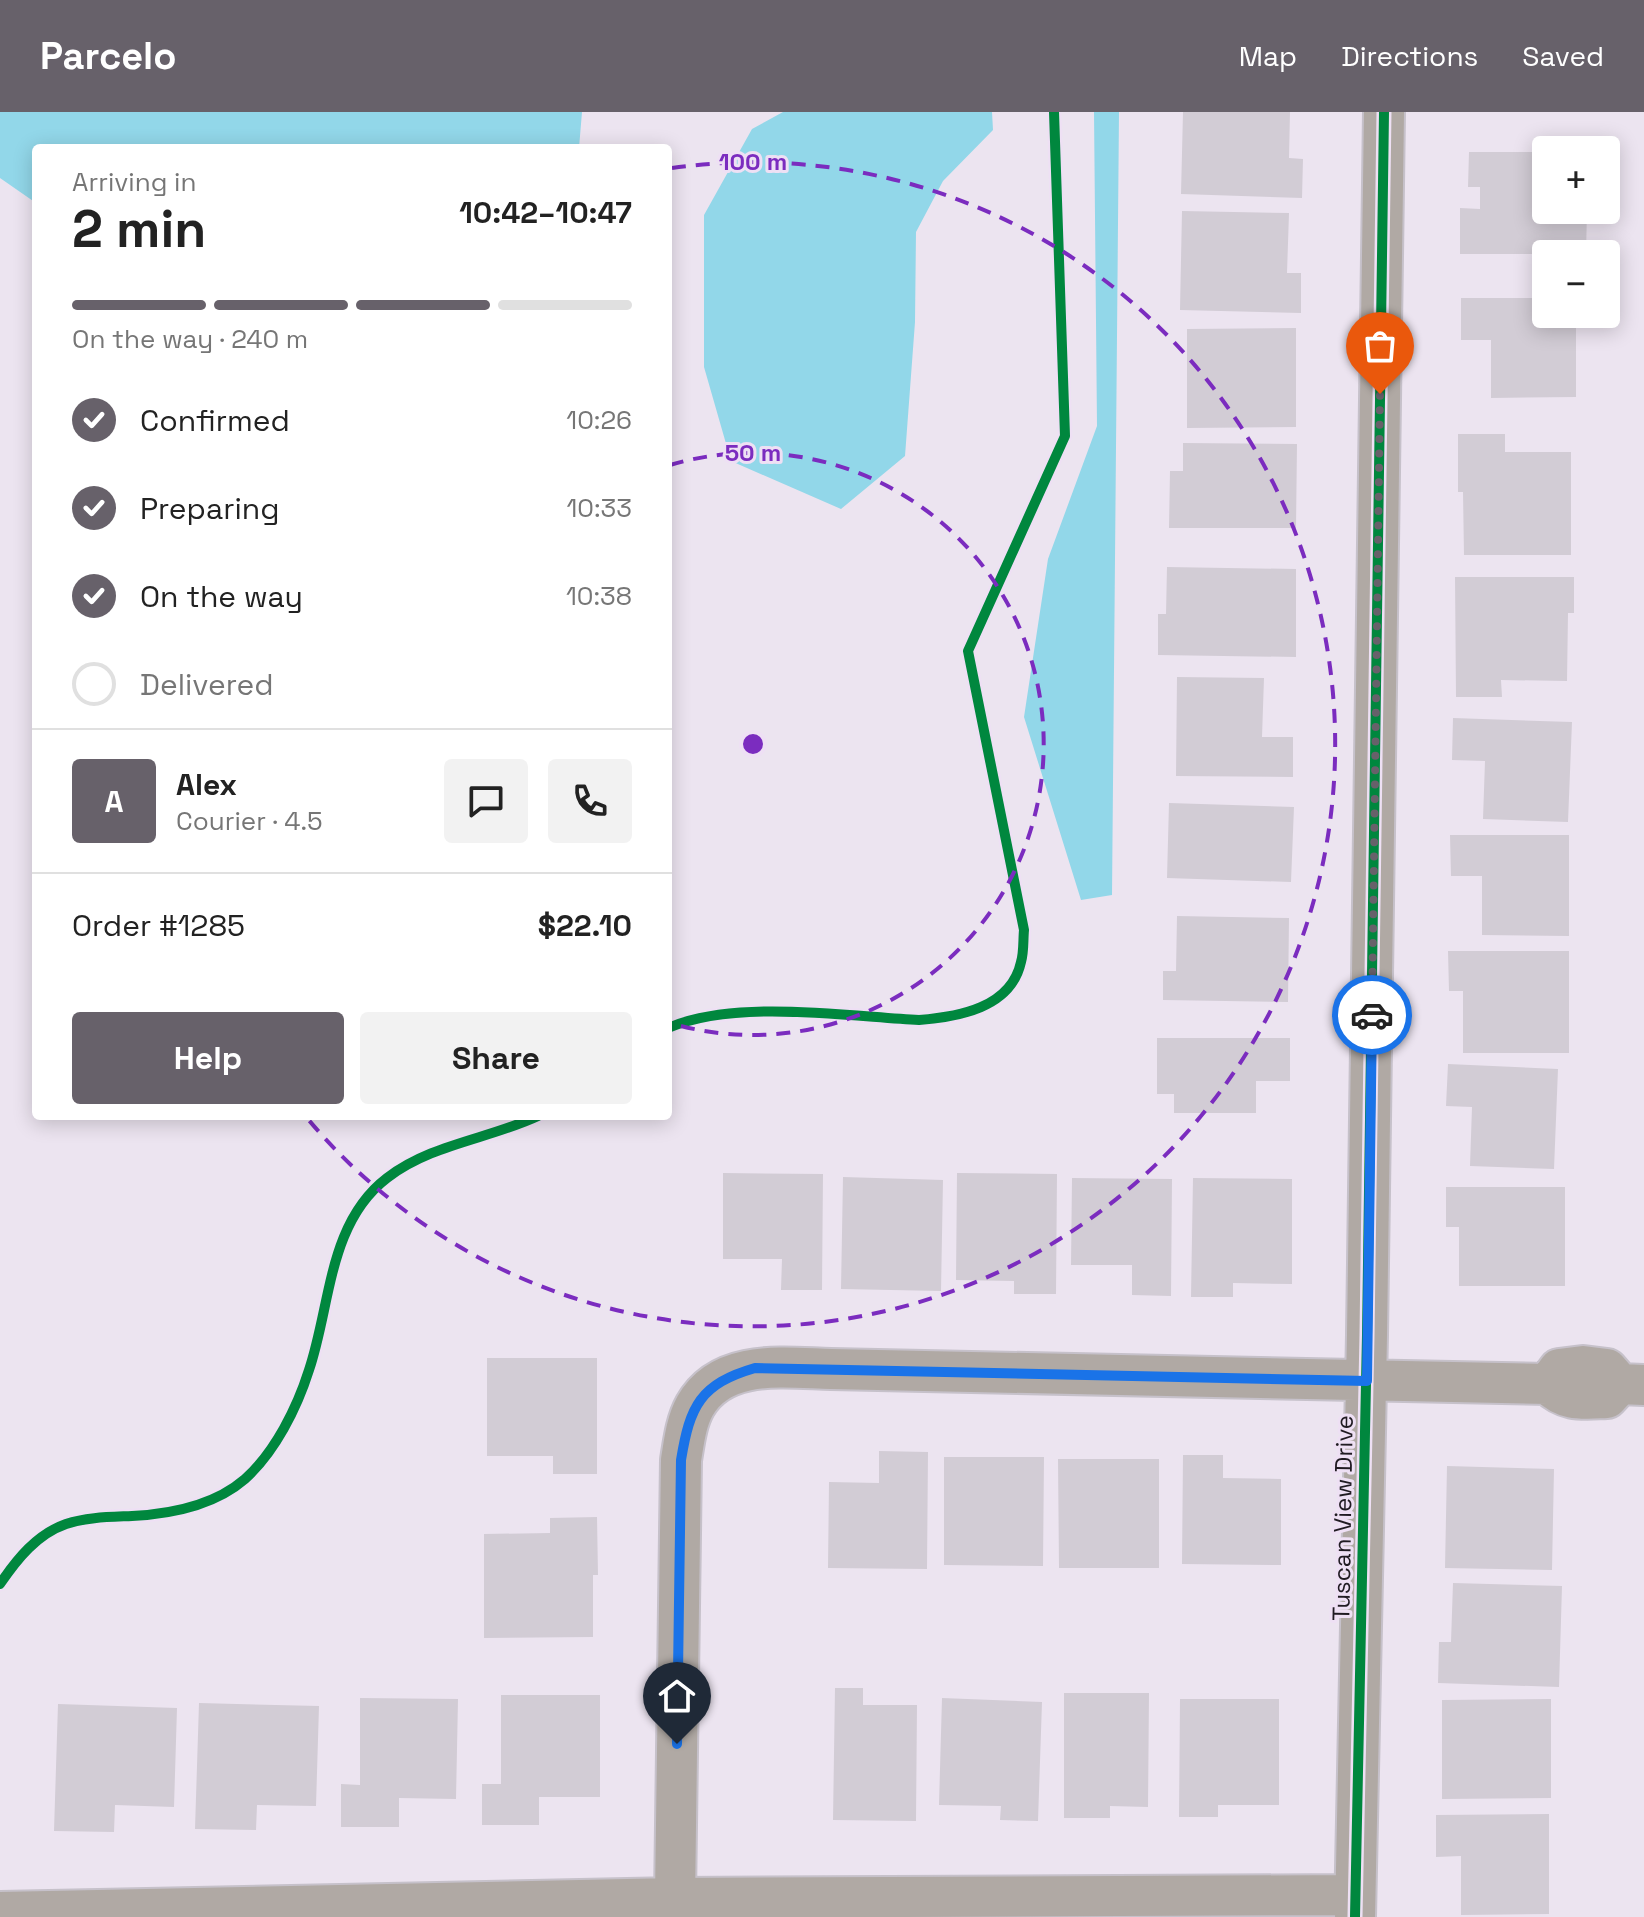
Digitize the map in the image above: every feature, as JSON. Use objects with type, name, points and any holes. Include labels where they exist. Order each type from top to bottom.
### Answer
[{"type":"street","name":"Tuscan View Drive","points":[[1355,1906],[1367,1381],[1384,112]]},
{"type":"street","points":[[675,1898],[681,1460],[686,1429],[696,1404],[713,1387],[732,1375],[755,1368],[1548,1384],[1559,1369],[1583,1366],[1607,1369],[1632,1384]]},
{"type":"street","points":[[0,1912],[675,1898],[1355,1906]]},
{"type":"water","points":[[0,112],[582,112],[579,144],[32,144],[32,200],[0,178]]},
{"type":"water","points":[[783,112],[992,112],[993,130],[943,181],[916,232],[915,322],[905,456],[841,509],[731,461],[704,367],[704,215],[752,129]]},
{"type":"water","points":[[1094,112],[1119,112],[1112,895],[1081,900],[1024,717],[1048,559],[1097,426]]},
{"type":"building","points":[[1183,112],[1290,112],[1289,158],[1303,159],[1302,198],[1181,194]]},
{"type":"building","points":[[1469,152],[1532,152],[1532,224],[1587,224],[1586,240],[1532,240],[1532,254],[1460,254],[1460,208],[1480,209],[1480,187],[1468,187]]},
{"type":"building","points":[[1182,211],[1289,213],[1287,273],[1301,273],[1301,313],[1180,310]]},
{"type":"building","points":[[1461,298],[1532,298],[1532,328],[1576,328],[1576,397],[1491,398],[1491,340],[1461,340]]},
{"type":"building","points":[[1296,328],[1296,427],[1187,428],[1187,329]]},
{"type":"building","points":[[1458,434],[1505,434],[1505,452],[1571,452],[1571,555],[1464,555],[1463,492],[1458,492]]},
{"type":"building","points":[[1183,443],[1297,444],[1296,528],[1169,528],[1170,471],[1183,471]]},
{"type":"building","points":[[1167,567],[1296,569],[1296,657],[1158,655],[1158,614],[1166,614]]},
{"type":"building","points":[[1455,577],[1574,577],[1574,613],[1568,613],[1567,681],[1501,680],[1502,697],[1456,697]]},
{"type":"building","points":[[1177,677],[1264,678],[1262,737],[1293,737],[1293,777],[1176,776]]},
{"type":"building","points":[[1453,718],[1572,722],[1568,822],[1483,819],[1485,761],[1452,760]]},
{"type":"building","points":[[1169,803],[1294,807],[1291,882],[1167,878]]},
{"type":"building","points":[[1450,835],[1569,835],[1569,936],[1482,935],[1482,876],[1451,876]]},
{"type":"building","points":[[1177,916],[1289,918],[1288,1002],[1163,1000],[1163,971],[1176,971]]},
{"type":"building","points":[[1448,951],[1569,951],[1569,1053],[1463,1053],[1463,991],[1449,991]]},
{"type":"building","points":[[1157,1038],[1290,1038],[1290,1081],[1256,1081],[1256,1113],[1174,1113],[1174,1094],[1157,1094]]},
{"type":"building","points":[[1448,1064],[1558,1069],[1554,1169],[1470,1166],[1472,1107],[1446,1106]]},
{"type":"building","points":[[723,1173],[823,1174],[822,1290],[781,1290],[782,1259],[723,1259]]},
{"type":"building","points":[[957,1173],[1057,1174],[1056,1294],[1014,1294],[1014,1281],[956,1280]]},
{"type":"building","points":[[843,1177],[943,1180],[941,1291],[841,1289]]},
{"type":"building","points":[[1072,1178],[1172,1179],[1171,1296],[1132,1295],[1132,1265],[1071,1265]]},
{"type":"building","points":[[1193,1178],[1292,1179],[1292,1284],[1233,1283],[1233,1297],[1191,1297]]},
{"type":"building","points":[[1446,1187],[1565,1187],[1565,1286],[1459,1286],[1459,1227],[1446,1227]]},
{"type":"building","points":[[487,1358],[597,1358],[597,1474],[553,1474],[553,1456],[487,1456]]},
{"type":"building","points":[[879,1451],[928,1452],[927,1569],[828,1568],[829,1482],[879,1483]]},
{"type":"building","points":[[1183,1455],[1223,1455],[1223,1478],[1281,1479],[1281,1565],[1182,1564]]},
{"type":"building","points":[[944,1457],[1044,1457],[1043,1566],[944,1565]]},
{"type":"building","points":[[1058,1459],[1159,1459],[1159,1568],[1059,1568]]},
{"type":"building","points":[[1447,1466],[1554,1469],[1552,1570],[1445,1568]]},
{"type":"building","points":[[597,1517],[598,1575],[593,1575],[593,1637],[484,1638],[484,1534],[550,1533],[550,1518]]},
{"type":"building","points":[[1453,1583],[1562,1586],[1559,1687],[1438,1683],[1439,1642],[1451,1642]]},
{"type":"building","points":[[835,1688],[863,1688],[863,1705],[917,1705],[916,1821],[833,1820]]},
{"type":"building","points":[[1064,1693],[1149,1693],[1148,1807],[1110,1806],[1110,1818],[1064,1818]]},
{"type":"building","points":[[501,1695],[600,1695],[600,1797],[539,1797],[539,1825],[482,1825],[482,1784],[501,1784]]},
{"type":"building","points":[[360,1698],[458,1699],[456,1799],[399,1798],[399,1827],[341,1827],[341,1784],[360,1785]]},
{"type":"building","points":[[942,1698],[1042,1702],[1038,1821],[1000,1820],[1001,1806],[939,1805]]},
{"type":"building","points":[[1180,1699],[1279,1699],[1279,1805],[1218,1805],[1218,1817],[1179,1817]]},
{"type":"building","points":[[1551,1699],[1551,1798],[1442,1799],[1442,1700]]},
{"type":"building","points":[[199,1703],[319,1706],[316,1806],[257,1805],[256,1830],[195,1829]]},
{"type":"building","points":[[58,1704],[177,1708],[174,1807],[115,1805],[114,1832],[54,1831]]},
{"type":"building","points":[[1549,1814],[1549,1914],[1461,1915],[1461,1856],[1436,1857],[1436,1815]]},
{"type":"cycle path","points":[[672,1027],[695,1019],[757,1012],[934,1019],[966,1012],[995,1000],[1015,978],[1022,958],[1024,930],[968,651],[1065,436],[1054,112]]},
{"type":"cycle path","points":[[1355,1917],[1367,1335],[1384,112]]},
{"type":"cycle path","points":[[0,1584],[28,1548],[56,1528],[82,1520],[177,1510],[207,1502],[245,1479],[275,1443],[298,1399],[316,1345],[342,1241],[368,1197],[387,1178],[422,1157],[528,1120]]},
{"type":"way so far","points":[[1372,1015],[1380,394]]},
{"type":"route","points":[[677,1744],[681,1460],[686,1429],[696,1404],[713,1387],[732,1375],[755,1368],[862,1369],[1367,1381],[1372,1015]]}]
